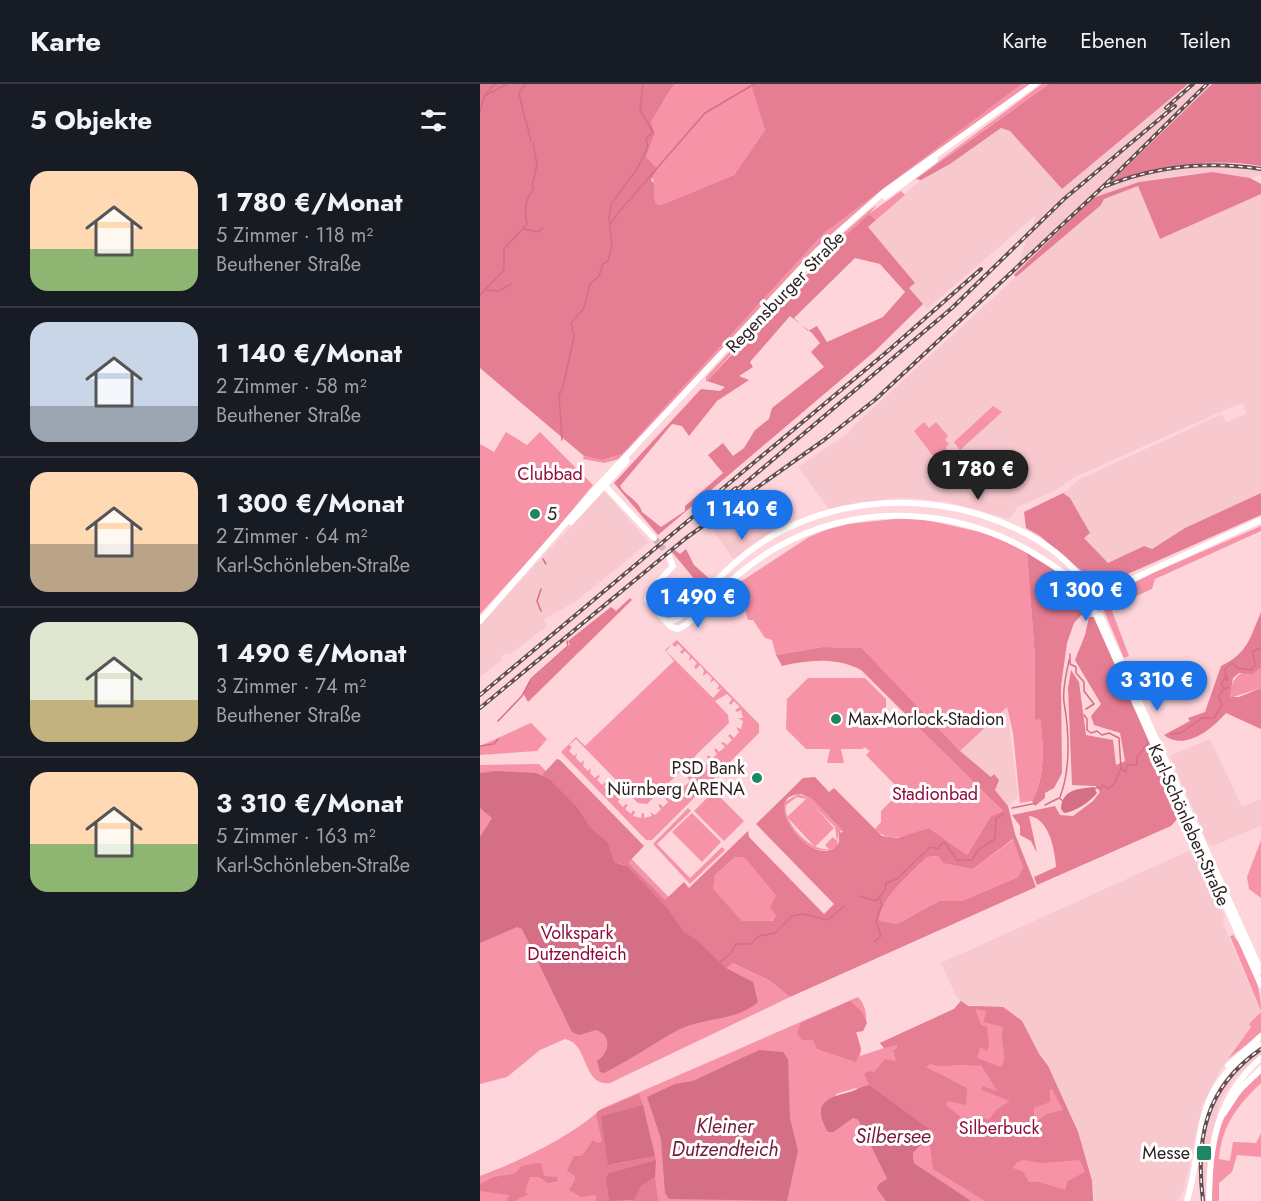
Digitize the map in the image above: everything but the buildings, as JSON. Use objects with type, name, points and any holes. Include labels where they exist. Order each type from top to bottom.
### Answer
[{"type":"main road","name":"Regensburger Straße","points":[[603,484],[773,297],[824,248],[867,210],[1038,84]]},
{"type":"main road","name":"Regensburger Straße","points":[[480,621],[786,285]]},
{"type":"main road","points":[[603,484],[654,538]]},
{"type":"main road","points":[[669,622],[679,618],[746,553],[795,525],[835,511],[875,504],[918,503],[960,509],[999,521],[1043,544],[1075,568],[1091,598]]},
{"type":"main road","points":[[668,554],[674,564],[650,591],[647,600],[669,622],[671,627],[679,629],[753,563],[800,537],[830,526],[872,517],[913,515],[963,522],[1005,537],[1059,568],[1091,598]]},
{"type":"main road","points":[[1091,598],[1261,520]]},
{"type":"main road","points":[[795,525],[800,529],[800,537]]},
{"type":"main road","name":"Karl-Schönleben-Straße","points":[[1091,598],[1261,985]]},
{"type":"main road","name":"Regensburger Straße","points":[[480,616],[491,608]]},
{"type":"main road","name":"Karl-Schönleben-Straße","points":[[1161,757],[1261,971]]},
{"type":"main road","points":[[1261,985],[1261,993]]},
{"type":"main road","points":[[1187,1201],[1202,1118],[1220,1076],[1234,1059],[1261,1036]]},
{"type":"main road","points":[[1215,1088],[1235,1064],[1261,1045]]},
{"type":"main road","points":[[1209,1201],[1210,1155],[1215,1130],[1231,1092],[1261,1058]]},
{"type":"main road","points":[[1215,1130],[1236,1095],[1261,1069]]},
{"type":"shaded area","points":[[1188,84],[1212,84],[1113,181],[1171,166],[1212,162],[1261,166],[1261,175],[1250,178],[1212,172],[1173,176],[1139,182],[1093,198],[1014,275],[1036,215],[927,309],[909,288],[914,284],[867,227],[921,180],[950,164],[1001,128],[1010,131],[1062,189]]},
{"type":"shaded area","points":[[1138,186],[1160,239],[1261,194],[1261,493],[1185,528],[1151,549],[1144,546],[1108,563],[1084,538],[1090,534],[1070,498],[1063,493],[1080,479],[1222,414],[1226,422],[1246,414],[1243,405],[1246,403],[1234,406],[1075,477],[1056,490],[1018,507],[1009,519],[948,502],[909,498],[892,498],[830,510],[798,467],[850,432],[849,430],[1016,277],[1101,205],[1104,199]]},
{"type":"shaded area","points":[[604,491],[649,542],[575,602],[544,619],[547,626],[510,654],[504,654],[501,657],[503,659],[480,677],[480,624]]},
{"type":"shaded area","points":[[754,504],[773,531],[733,559],[714,531]]},
{"type":"shaded area","points":[[1007,707],[1018,796],[1008,806],[995,790],[994,774],[991,777],[960,751]]},
{"type":"shaded area","points":[[1210,739],[1242,807],[1261,799],[1261,826],[1213,846],[1208,843],[1170,756]]},
{"type":"shaded area","points":[[1191,850],[1195,851],[1224,916],[1223,923],[1261,1012],[1250,1024],[1252,1027],[1220,1070],[1202,1106],[1184,1189],[1178,1201],[1093,1201],[1094,1191],[1078,1132],[1048,1066],[1022,1021],[1003,1007],[964,1005],[956,996],[941,963]]},
{"type":"shaded area","points":[[1261,1048],[1261,1055],[1237,1075],[1220,1101],[1211,1138],[1206,1201],[1201,1201],[1199,1152],[1209,1108],[1232,1071]]},
{"type":"green space","points":[[480,84],[675,84],[651,122],[655,133],[646,157],[657,169],[651,180],[654,183],[655,203],[661,205],[734,175],[765,130],[751,84],[1022,84],[823,234],[622,454],[602,460],[584,456],[480,368]]},
{"type":"green space","points":[[675,84],[752,84],[765,130],[734,175],[661,205],[655,203],[654,183],[646,157],[655,133],[651,122]]},
{"type":"green space","points":[[1022,84],[1033,84],[859,211],[619,459],[604,463],[583,459],[584,456],[602,460],[622,454],[823,234]]},
{"type":"green space","points":[[1042,84],[1049,84],[907,185]]},
{"type":"green space","points":[[1049,84],[1188,84],[1062,189],[1010,131],[1001,128],[950,164],[921,180],[916,179]]},
{"type":"green space","points":[[1212,84],[1261,84],[1261,166],[1223,162],[1185,165],[1148,171],[1111,182]]},
{"type":"green space","points":[[1212,172],[1250,178],[1261,184],[1261,194],[1160,239],[1138,186],[1104,199],[1101,205],[1016,277],[1014,275],[1093,198],[1139,182]]},
{"type":"green space","points":[[901,191],[905,195],[876,220],[869,214],[795,283],[706,382],[706,377],[831,244],[871,209],[877,205],[870,213]]},
{"type":"green space","points":[[869,214],[876,220],[868,227],[915,283],[909,288],[923,304],[875,351],[658,535],[614,483],[701,389],[720,391],[725,387],[707,381],[831,249]],"holes":[[[855,258],[880,264],[905,292],[883,317],[827,342],[817,326],[809,331],[820,343],[811,352],[824,367],[772,408],[769,419],[755,430],[744,448],[733,456],[723,443],[708,455],[723,473],[685,506],[685,511],[661,527],[642,512],[638,504],[620,486],[672,424],[682,426],[689,436],[717,401],[749,380],[739,376],[753,367],[750,362],[790,316],[801,324],[794,318]]]},
{"type":"green space","points":[[993,406],[1002,412],[960,450],[954,442]]},
{"type":"green space","points":[[924,422],[929,428],[936,422],[948,436],[945,440],[949,444],[946,447],[949,460],[939,464],[914,431]]},
{"type":"green space","name":"Clubbad","points":[[506,432],[527,445],[540,432],[593,485],[551,536],[480,614],[480,444],[494,452]]},
{"type":"green space","points":[[759,490],[765,496],[716,530],[716,519]]},
{"type":"green space","points":[[1063,493],[1070,498],[1090,533],[1084,538],[1108,563],[1144,546],[1152,549],[1185,528],[1261,493],[1261,515],[1112,581],[1091,579],[1040,536],[1026,528],[1024,512]]},
{"type":"green space","points":[[913,517],[998,536],[1027,553],[1035,658],[1035,719],[1040,719],[1043,750],[1039,782],[1032,801],[1020,803],[1013,733],[1007,707],[960,751],[862,648],[823,647],[776,655],[772,640],[765,638],[753,620],[748,620],[737,584],[809,537],[848,524]]},
{"type":"green space","points":[[1261,526],[1261,531],[1155,579],[1152,589],[1114,606],[1112,611],[1129,656],[1124,658],[1103,608],[1115,593],[1153,573]]},
{"type":"green space","points":[[686,549],[694,565],[712,581],[707,585],[700,578],[696,581],[672,552],[675,550],[680,554]]},
{"type":"green space","points":[[1027,553],[1059,573],[1089,607],[1074,623],[1067,643],[1061,686],[1062,773],[1054,788],[1045,793],[1045,798],[1035,806],[1032,801],[1039,782],[1043,751],[1040,719],[1035,720],[1035,658]]},
{"type":"green space","points":[[630,598],[632,600],[528,702],[523,693],[529,682],[570,645],[568,641],[611,607],[616,611]]},
{"type":"green space","points":[[1261,612],[1261,667],[1253,674],[1239,673],[1233,678],[1230,697],[1239,697],[1261,688],[1261,729],[1226,713],[1198,736],[1181,741],[1172,740],[1164,735],[1190,721],[1188,718],[1205,712],[1221,666],[1243,650]]},
{"type":"green space","points":[[1089,617],[1094,617],[1165,778],[1178,818],[1171,826],[1037,885],[1034,877],[1056,867],[1050,836],[1042,822],[1029,816],[1037,853],[1031,841],[1020,835],[1020,826],[1012,815],[1055,806],[1060,815],[1073,816],[1093,801],[1100,792],[1096,786],[1072,785],[1068,688],[1071,670],[1079,682],[1086,735],[1113,740],[1116,765],[1125,761],[1120,733],[1094,725],[1091,716],[1101,704],[1075,660]]},
{"type":"green space","points":[[677,640],[759,724],[759,733],[652,840],[646,840],[561,752],[576,737],[585,746],[674,661],[665,650],[671,645],[666,651],[713,698],[722,688],[717,690],[719,685],[714,680],[710,683],[712,678],[707,673],[703,676],[704,670],[700,665],[696,669],[694,667],[697,663],[692,658],[689,661],[690,656],[685,651],[682,654],[680,652],[683,649],[678,644],[675,647],[672,644]],"holes":[[[727,694],[732,699],[729,703],[731,705],[734,701],[740,707],[735,710],[737,712],[741,710],[743,718],[738,718],[743,721],[741,729],[736,727],[739,732],[734,738],[730,734],[728,736],[732,740],[727,745],[721,743],[725,747],[719,752],[716,748],[714,750],[717,754],[712,759],[708,755],[710,761],[705,766],[694,757],[729,723],[728,715],[715,701]],[[576,739],[622,786],[613,796],[612,789],[609,792],[604,787],[607,784],[605,782],[602,785],[597,780],[600,776],[595,778],[590,773],[591,768],[588,771],[583,766],[584,760],[581,763],[576,758],[577,753],[574,756],[569,751],[572,747],[569,745]],[[682,770],[690,781],[685,786],[679,784],[683,788],[678,793],[672,791],[675,795],[670,800],[665,798],[668,802],[663,807],[658,805],[661,809],[655,815],[650,812],[652,816],[644,818],[644,813],[641,818],[633,816],[635,812],[633,810],[631,814],[625,809],[628,805],[623,807],[618,802],[625,790],[638,803],[647,804]]]},
{"type":"green space","points":[[823,647],[862,648],[960,751],[991,777],[994,774],[999,780],[995,790],[1008,806],[1015,834],[1036,887],[790,997],[770,981],[733,963],[726,968],[697,940],[683,931],[669,910],[623,864],[614,862],[608,843],[590,827],[577,807],[542,775],[557,759],[644,846],[628,863],[665,900],[684,882],[689,888],[748,831],[749,837],[824,914],[834,904],[756,824],[803,778],[815,777],[829,792],[834,788],[882,836],[897,838],[929,828],[967,855],[991,816],[1003,811],[861,670],[832,661],[802,662],[782,666],[776,655]],"holes":[[[801,794],[812,799],[843,831],[841,833],[839,830],[839,842],[829,850],[818,850],[805,843],[794,832],[787,819],[784,807],[788,798]],[[1013,839],[1023,867],[1018,877],[962,901],[939,901],[897,924],[879,921],[880,913],[890,896],[927,857],[938,856],[943,863],[973,869]],[[735,857],[745,858],[776,896],[770,907],[776,915],[772,921],[742,921],[713,889],[715,875]]]},
{"type":"green space","points":[[1261,667],[1261,688],[1230,698],[1232,684],[1238,676]]},
{"type":"green space","name":"Stadionbad","points":[[808,678],[865,678],[886,699],[886,729],[899,716],[904,721],[910,718],[1003,811],[991,816],[967,855],[929,828],[901,837],[887,836],[875,829],[881,822],[881,811],[900,792],[896,788],[899,785],[894,784],[866,755],[870,751],[864,747],[863,749],[841,749],[844,763],[827,763],[830,749],[806,749],[786,729],[787,699]]},
{"type":"green space","points":[[531,723],[547,739],[537,751],[480,755],[480,746]]},
{"type":"green space","name":"Volkspark Dutzendteich","points":[[539,764],[733,963],[770,981],[790,997],[610,1083],[601,1082],[595,1078],[578,1048],[573,1042],[565,1039],[540,1050],[507,1077],[480,1084],[480,765]]},
{"type":"green space","points":[[714,791],[744,821],[724,841],[694,811]]},
{"type":"green space","points":[[798,794],[812,799],[843,831],[839,831],[837,845],[829,850],[819,850],[800,839],[787,820],[784,810],[785,802]],"holes":[[[797,797],[806,799],[788,816],[786,805]],[[814,806],[835,827],[837,841],[833,837],[825,845],[829,849],[815,847],[834,828]],[[788,818],[814,846],[800,835]]]},
{"type":"green space","points":[[688,808],[691,811],[657,844],[690,878],[722,847],[725,850],[690,884],[653,844]]},
{"type":"green space","points":[[692,813],[721,842],[702,862],[672,832]]},
{"type":"green space","points":[[1014,839],[1023,867],[1018,877],[962,901],[939,901],[897,924],[878,922],[879,914],[890,896],[927,857],[938,856],[945,863],[973,869]]},
{"type":"green space","points":[[1261,840],[1261,898],[1249,889],[1247,877]]},
{"type":"green space","points":[[735,857],[745,858],[776,896],[776,915],[771,921],[742,921],[712,889],[715,875]]},
{"type":"green space","points":[[1233,935],[1253,971],[1259,991],[1261,1011],[1230,936]]},
{"type":"green space","points":[[858,997],[866,1013],[863,1031],[856,1032],[861,1049],[860,1056],[884,1048],[880,1043],[954,1009],[961,1001],[968,1006],[1003,1007],[1022,1021],[1048,1066],[1078,1132],[1092,1181],[1093,1201],[971,1201],[966,1199],[914,1163],[913,1153],[929,1137],[856,1088],[836,1094],[834,1132],[853,1118],[858,1120],[887,1179],[886,1201],[480,1201],[480,1176],[544,1147],[575,1129],[601,1109]]},
{"type":"green space","points":[[850,1001],[862,1012],[867,1023],[863,1031],[856,1032],[861,1049],[856,1062],[817,1049],[813,1040],[802,1040],[797,1033],[801,1023]]},
{"type":"green space","name":"Silberbuck","points":[[961,1001],[968,1006],[1003,1007],[1022,1021],[1048,1066],[1078,1132],[1092,1181],[1093,1201],[985,1201],[933,1169],[928,1128],[869,1085],[864,1074],[869,1071],[874,1072],[885,1059],[896,1061],[893,1050],[897,1049],[897,1045],[884,1048],[880,1043],[954,1009]],"holes":[[[975,1009],[987,1011],[983,1022],[1003,1027],[1004,1059],[1001,1067],[977,1058],[980,1047],[987,1051],[989,1045],[987,1027],[981,1025]],[[930,1064],[981,1065],[997,1091],[982,1086],[982,1090],[1010,1101],[996,1110],[989,1120],[984,1118],[969,1124],[946,1105],[948,1101],[966,1105],[967,1088],[926,1067]],[[1052,1089],[1063,1110],[1047,1114],[1034,1123],[1034,1108],[1050,1102],[1050,1090]],[[1080,1160],[1085,1172],[1068,1181],[1065,1190],[1039,1182],[1029,1182],[1023,1172],[1013,1168],[1017,1162]]]},
{"type":"green space","points":[[1261,1012],[1261,1034],[1228,1059],[1251,1027],[1249,1024]]},
{"type":"green space","points":[[1261,1073],[1261,1083],[1238,1108],[1227,1126],[1219,1159],[1230,1161],[1233,1142],[1256,1143],[1261,1133],[1261,1157],[1237,1155],[1232,1172],[1219,1183],[1219,1201],[1212,1201],[1216,1145],[1225,1116],[1245,1088]]},
{"type":"green space","points":[[639,1094],[643,1105],[601,1116],[611,1165],[655,1156],[656,1160],[609,1173],[606,1178],[609,1201],[596,1201],[596,1195],[581,1197],[569,1190],[575,1176],[567,1171],[574,1156],[582,1156],[593,1140],[597,1143],[602,1142],[596,1114],[598,1111]]},
{"type":"green space","points":[[541,1163],[544,1176],[557,1177],[558,1181],[548,1183],[539,1177],[530,1177],[525,1191],[528,1194],[515,1201],[506,1201],[510,1195],[480,1191],[480,1184],[494,1177],[514,1174],[522,1166]]},
{"type":"green space","points":[[655,1177],[658,1201],[633,1201],[641,1186]]},
{"type":"water","name":"Volkspark Dutzendteich","points":[[496,771],[536,773],[549,779],[577,807],[590,827],[608,843],[614,862],[628,867],[669,910],[683,931],[697,940],[726,968],[753,982],[758,1002],[739,1013],[678,1030],[614,1068],[604,1073],[600,1072],[597,1061],[607,1049],[605,1036],[596,1030],[579,1035],[572,1032],[522,929],[517,927],[480,943],[480,837],[492,818],[480,808],[480,773]]},
{"type":"water","points":[[1094,787],[1097,793],[1090,800],[1077,809],[1064,813],[1061,809],[1064,797],[1072,791]]},
{"type":"water","name":"Kleiner Dutzendteich","points":[[759,1050],[783,1052],[788,1059],[790,1118],[798,1151],[787,1201],[669,1199],[665,1193],[661,1139],[647,1097],[675,1084],[693,1081]]},
{"type":"water","name":"Silbersee","points":[[869,1085],[928,1128],[929,1137],[913,1153],[914,1163],[971,1201],[886,1201],[877,1189],[879,1184],[887,1179],[858,1120],[853,1118],[834,1132],[828,1132],[821,1117],[822,1106],[831,1098]]},
{"type":"water","points":[[643,1105],[655,1156],[608,1165],[601,1116]]},
{"type":"water","points":[[656,1160],[655,1177],[641,1186],[634,1200],[609,1201],[606,1178],[609,1173]]},
{"type":"waterway","points":[[480,111],[485,95],[495,84]]},
{"type":"waterway","points":[[486,95],[507,84]]},
{"type":"waterway","points":[[525,119],[519,93],[526,84]]},
{"type":"waterway","points":[[562,440],[559,395],[563,387],[574,337],[571,323],[584,308],[590,284],[599,276],[603,264],[608,261],[612,246],[609,218],[611,204],[637,169],[648,147],[646,139],[653,132],[640,110],[643,84]]},
{"type":"waterway","points":[[618,213],[705,113],[751,86]]},
{"type":"waterway","points":[[526,121],[531,141]]},
{"type":"waterway","points":[[480,295],[504,270],[504,249],[527,224],[526,205],[534,189],[532,186],[537,165],[533,143]]},
{"type":"waterway","points":[[610,224],[617,215]]},
{"type":"waterway","points":[[524,229],[538,232],[543,228]]},
{"type":"waterway","points":[[486,290],[498,291],[511,284]]},
{"type":"waterway","points":[[543,559],[546,564]]},
{"type":"waterway","points":[[541,589],[537,601],[541,611]]},
{"type":"waterway","points":[[498,721],[522,696],[531,679],[568,646],[567,641]]},
{"type":"waterway","points":[[1226,689],[1221,685],[1225,676],[1226,681],[1228,679],[1224,670],[1232,663],[1238,668],[1251,670],[1255,665],[1253,651],[1261,648]]},
{"type":"waterway","points":[[1070,654],[1070,664],[1076,667],[1076,673],[1084,682],[1084,691],[1094,704],[1086,709]]},
{"type":"waterway","points":[[1060,797],[1067,762],[1068,737],[1064,686],[1069,660]]},
{"type":"waterway","points":[[1171,734],[1181,733],[1202,718],[1214,718],[1222,705],[1218,696],[1222,690],[1229,687]]},
{"type":"waterway","points":[[1084,715],[1087,719],[1087,730],[1091,733],[1097,731],[1102,735],[1109,733],[1119,738],[1121,768],[1115,783],[1108,789],[1103,785],[1101,789],[1098,787],[1094,789]]},
{"type":"waterway","points":[[480,746],[494,744],[498,739]]},
{"type":"waterway","points":[[1121,769],[1126,772],[1127,765],[1137,765],[1137,757],[1148,743]]},
{"type":"waterway","points":[[1045,805],[1059,798],[1063,801]]},
{"type":"waterway","points":[[1012,808],[1037,803]]},
{"type":"waterway","points":[[859,896],[876,901],[885,890],[886,883],[897,879],[930,847],[938,849],[942,843],[945,843],[957,860],[972,860],[978,850],[995,839],[996,818],[1004,814]]},
{"type":"waterway","points":[[874,942],[881,936],[876,921],[882,905],[880,899]]},
{"type":"waterway","points":[[720,962],[731,953],[736,944],[751,944],[759,936],[775,933],[792,916],[803,914],[828,920],[844,906]]},
{"type":"tunnel","points":[[654,538],[668,554]]},
{"type":"railway","points":[[1166,108],[1193,84]]},
{"type":"railway","points":[[480,708],[686,538],[824,440],[876,399],[1109,181],[1207,84]]},
{"type":"railway","points":[[731,495],[952,308],[1064,199],[1175,106]]},
{"type":"railway","points":[[1106,186],[1143,174],[1182,167],[1221,165],[1261,169]]},
{"type":"railway","points":[[721,490],[889,350],[981,269]]},
{"type":"railway","points":[[698,518],[736,488]]},
{"type":"railway","points":[[480,695],[701,510]]},
{"type":"railway","points":[[1203,1201],[1201,1156],[1208,1115],[1216,1097],[1228,1080],[1242,1064],[1261,1049]]},
{"type":"place","name":"5","points":[[535,514]]},
{"type":"place","name":"Max-Morlock-Stadion","points":[[836,719]]},
{"type":"place","name":"PSD Bank Nürnberg ARENA","points":[[757,778]]},
{"type":"place","name":"Messe","points":[[1204,1153]]}]
